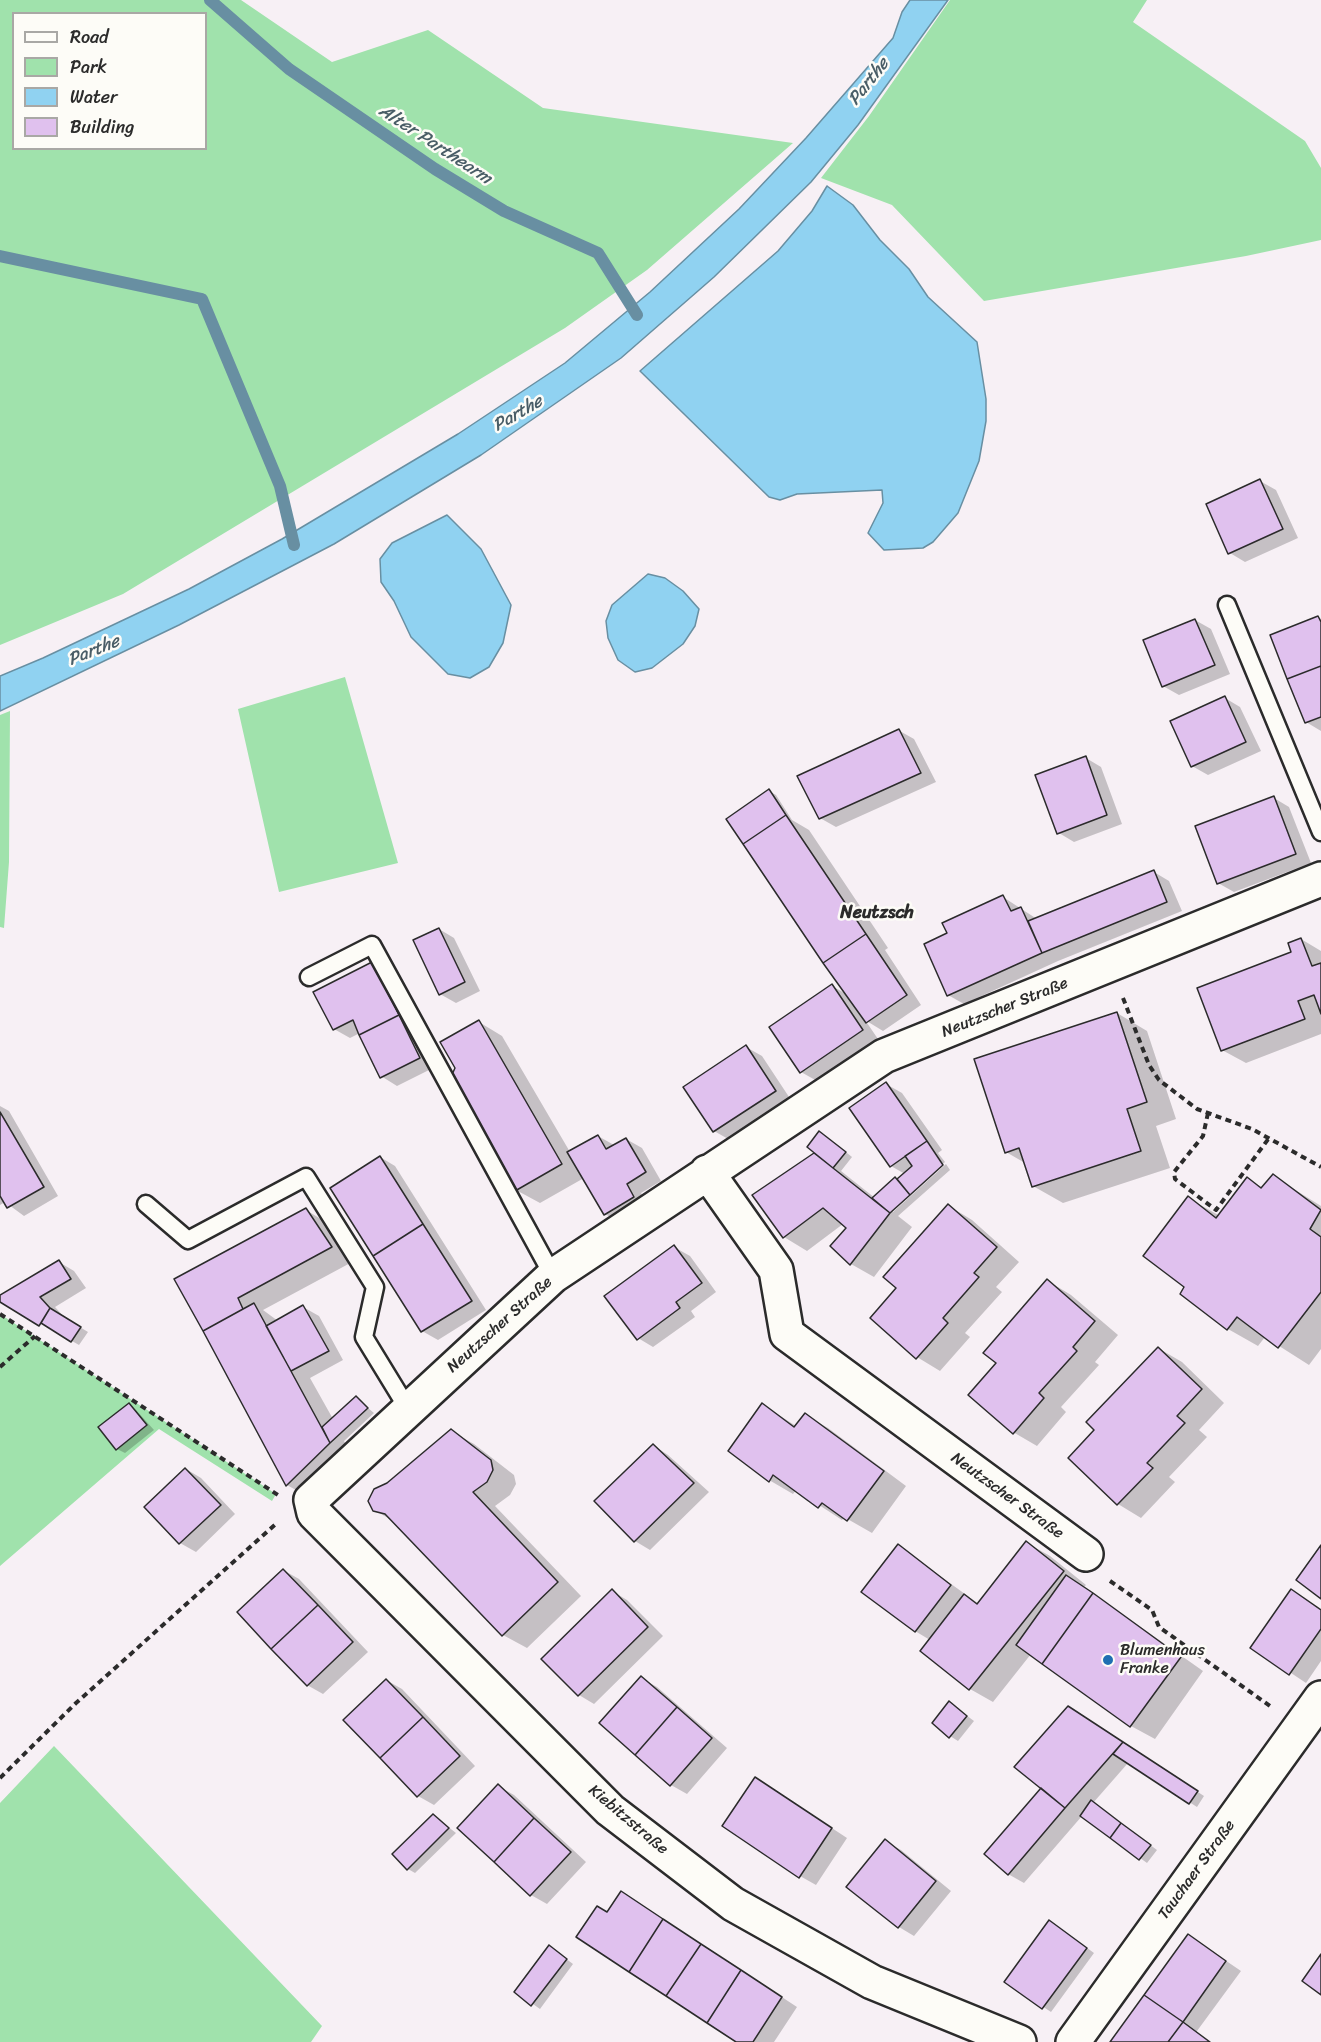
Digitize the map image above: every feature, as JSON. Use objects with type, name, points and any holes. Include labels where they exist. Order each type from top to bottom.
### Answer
[{"type":"street","name":"Neutzscher Straße","points":[[311,1500],[553,1276],[884,1056],[1111,966],[1321,879]]},
{"type":"street","name":"Neutzscher Straße","points":[[707,1172],[776,1270],[787,1334],[1086,1554]]},
{"type":"street","name":"Kiebitzstraße","points":[[311,1500],[314,1513],[610,1810],[733,1904],[872,1982],[1019,2042]]},
{"type":"street","name":"Tauchaer Straße","points":[[1072,2042],[1321,1698]]},
{"type":"lane","points":[[1227,605],[1321,832]]},
{"type":"lane","points":[[309,977],[372,945],[553,1276]]},
{"type":"lane","points":[[146,1204],[188,1240],[306,1177],[375,1287],[364,1337],[408,1409]]},
{"type":"path","points":[[1111,966],[1149,1065],[1159,1080],[1197,1109],[1252,1129],[1321,1167]]},
{"type":"path","points":[[1208,1113],[1203,1136],[1174,1172],[1175,1179],[1216,1210],[1269,1138]]},
{"type":"path","points":[[0,1314],[276,1494],[311,1500]]},
{"type":"path","points":[[0,1366],[35,1336]]},
{"type":"path","points":[[0,1778],[76,1703],[277,1523],[311,1500]]},
{"type":"path","points":[[1086,1554],[1097,1572],[1152,1610],[1159,1627],[1300,1727]]},
{"type":"green space","points":[[0,0],[241,0],[332,62],[428,30],[543,108],[793,143],[647,270],[565,328],[123,594],[0,645]]},
{"type":"green space","points":[[950,0],[1147,0],[1133,22],[1305,141],[1321,168],[1321,240],[1246,256],[984,301],[892,205],[821,178],[869,116]]},
{"type":"green space","points":[[345,677],[398,863],[279,892],[238,709]]},
{"type":"green space","points":[[10,711],[9,862],[4,928],[0,927],[0,715]]},
{"type":"green space","points":[[0,1314],[276,1494],[272,1501],[159,1429],[0,1566]]},
{"type":"green space","points":[[54,1746],[322,2026],[311,2042],[0,2042],[0,1803]]},
{"type":"water","name":"Parthe","points":[[910,0],[948,0],[858,125],[811,182],[714,277],[621,358],[481,455],[334,544],[179,625],[0,711],[0,676],[189,589],[282,539],[458,434],[565,363],[650,292],[739,209],[806,138],[893,38],[902,12]]},
{"type":"water","points":[[827,186],[853,205],[880,240],[909,269],[928,297],[977,342],[986,399],[986,421],[979,461],[958,513],[933,542],[923,548],[884,550],[868,533],[883,503],[882,490],[797,494],[780,500],[769,497],[640,371],[778,251],[812,211]]},
{"type":"water","points":[[447,515],[481,549],[511,605],[503,643],[489,667],[470,678],[448,674],[411,637],[394,601],[381,582],[380,559],[392,543]]},
{"type":"water","points":[[648,574],[665,578],[683,591],[699,609],[695,626],[683,644],[652,668],[635,672],[618,660],[608,638],[606,621],[612,605]]},
{"type":"building","points":[[1260,479],[1283,529],[1228,554],[1206,504]]},
{"type":"building","points":[[1318,616],[1321,622],[1321,666],[1287,679],[1270,635]]},
{"type":"building","points":[[1195,619],[1215,665],[1162,687],[1143,640]]},
{"type":"building","points":[[1321,666],[1321,717],[1305,723],[1287,679]]},
{"type":"building","points":[[1225,696],[1246,742],[1191,767],[1170,721]]},
{"type":"building","points":[[899,729],[921,773],[819,819],[797,776]]},
{"type":"building","points":[[1086,756],[1107,815],[1057,834],[1035,775]]},
{"type":"building","points":[[769,789],[786,815],[743,844],[726,819]]},
{"type":"building","points":[[1274,796],[1296,854],[1217,884],[1195,826]]},
{"type":"building","points":[[786,815],[866,934],[823,963],[743,844]]},
{"type":"building","points":[[1154,870],[1167,902],[1042,953],[1028,921]]},
{"type":"building","points":[[1003,895],[1011,911],[1021,907],[1042,953],[947,996],[924,944],[947,933],[942,923]]},
{"type":"building","points":[[439,928],[465,982],[439,995],[413,940]]},
{"type":"building","points":[[866,934],[907,995],[866,1023],[823,963]]},
{"type":"building","points":[[1301,938],[1312,966],[1321,963],[1321,1014],[1314,995],[1298,1001],[1305,1019],[1221,1051],[1197,988],[1291,952],[1288,943]]},
{"type":"building","points":[[372,962],[399,1015],[359,1035],[353,1020],[333,1030],[313,992]]},
{"type":"building","points":[[832,984],[863,1030],[800,1073],[769,1027]]},
{"type":"building","points":[[1117,1012],[1147,1102],[1127,1109],[1141,1151],[1032,1187],[1019,1148],[1005,1153],[974,1059]]},
{"type":"building","points":[[399,1015],[420,1058],[380,1078],[359,1035]]},
{"type":"building","points":[[479,1020],[562,1164],[515,1191],[450,1079],[455,1068],[440,1042]]},
{"type":"building","points":[[746,1045],[776,1091],[713,1132],[683,1087]]},
{"type":"building","points":[[886,1082],[927,1141],[890,1167],[849,1108]]},
{"type":"building","points":[[0,1112],[44,1187],[7,1208],[0,1196]]},
{"type":"building","points":[[819,1131],[846,1152],[833,1168],[807,1147]]},
{"type":"building","points":[[598,1135],[606,1149],[626,1138],[646,1172],[627,1184],[634,1197],[604,1215],[567,1152]]},
{"type":"building","points":[[927,1141],[943,1165],[910,1195],[897,1179],[912,1166],[905,1156]]},
{"type":"building","points":[[814,1153],[890,1213],[850,1265],[830,1246],[846,1228],[823,1208],[783,1238],[752,1195]]},
{"type":"building","points":[[380,1156],[423,1224],[373,1256],[330,1188]]},
{"type":"building","points":[[1273,1174],[1321,1210],[1310,1229],[1321,1237],[1321,1292],[1278,1348],[1237,1317],[1227,1330],[1180,1294],[1184,1287],[1143,1256],[1188,1196],[1216,1218],[1247,1177],[1261,1188]]},
{"type":"building","points":[[895,1177],[910,1195],[890,1213],[872,1198]]},
{"type":"building","points":[[948,1204],[997,1247],[974,1273],[979,1277],[943,1318],[948,1323],[916,1359],[870,1318],[896,1288],[883,1277]]},
{"type":"building","points":[[306,1208],[332,1247],[238,1298],[243,1309],[203,1331],[174,1279]]},
{"type":"building","points":[[423,1224],[472,1301],[421,1332],[373,1256]]},
{"type":"building","points":[[674,1245],[702,1283],[676,1302],[680,1308],[637,1340],[604,1296]]},
{"type":"building","points":[[59,1260],[71,1279],[40,1297],[50,1308],[39,1326],[0,1302],[0,1295]]},
{"type":"building","points":[[1047,1279],[1095,1321],[1073,1347],[1077,1351],[1039,1393],[1044,1398],[1013,1434],[968,1395],[996,1363],[983,1353]]},
{"type":"building","points":[[254,1303],[330,1443],[286,1486],[203,1331]]},
{"type":"building","points":[[303,1305],[329,1351],[291,1371],[266,1326]]},
{"type":"building","points":[[50,1308],[81,1327],[71,1342],[41,1323]]},
{"type":"building","points":[[1158,1347],[1202,1389],[1177,1416],[1185,1423],[1147,1463],[1153,1468],[1117,1505],[1068,1458],[1094,1430],[1086,1422]]},
{"type":"building","points":[[356,1396],[368,1408],[330,1443],[322,1427]]},
{"type":"building","points":[[129,1403],[147,1425],[116,1450],[98,1427]]},
{"type":"building","points":[[762,1403],[794,1427],[805,1413],[884,1471],[847,1521],[822,1503],[818,1508],[773,1475],[769,1482],[728,1451]]},
{"type":"building","points":[[451,1429],[491,1460],[493,1470],[487,1482],[473,1492],[558,1582],[502,1636],[385,1514],[373,1511],[368,1501],[374,1489],[387,1483]]},
{"type":"building","points":[[653,1444],[694,1483],[634,1542],[594,1501]]},
{"type":"building","points":[[185,1468],[221,1505],[179,1544],[144,1507]]},
{"type":"building","points":[[1026,1541],[1064,1571],[969,1690],[920,1651],[964,1594],[977,1604]]},
{"type":"building","points":[[898,1544],[951,1585],[915,1632],[861,1592]]},
{"type":"building","points":[[1321,1545],[1321,1599],[1296,1580]]},
{"type":"building","points":[[283,1569],[318,1605],[271,1649],[237,1612]]},
{"type":"building","points":[[1066,1575],[1093,1593],[1042,1664],[1016,1645]]},
{"type":"building","points":[[612,1589],[648,1627],[578,1696],[541,1659]]},
{"type":"building","points":[[1291,1589],[1321,1610],[1321,1629],[1289,1675],[1250,1648]]},
{"type":"building","points":[[1093,1593],[1181,1657],[1130,1727],[1042,1664]]},
{"type":"building","points":[[318,1605],[353,1642],[307,1686],[271,1649]]},
{"type":"building","points":[[641,1676],[677,1707],[635,1755],[599,1723]]},
{"type":"building","points":[[386,1679],[423,1717],[380,1758],[343,1720]]},
{"type":"building","points":[[949,1701],[967,1716],[949,1738],[932,1723]]},
{"type":"building","points":[[1068,1706],[1123,1742],[1065,1808],[1014,1767]]},
{"type":"building","points":[[677,1707],[712,1738],[670,1786],[635,1755]]},
{"type":"building","points":[[423,1717],[460,1756],[417,1797],[380,1758]]},
{"type":"building","points":[[1123,1742],[1198,1791],[1189,1804],[1113,1754]]},
{"type":"building","points":[[755,1777],[832,1828],[799,1878],[722,1826]]},
{"type":"building","points":[[498,1784],[534,1818],[494,1862],[457,1828]]},
{"type":"building","points":[[1041,1788],[1065,1808],[1008,1875],[984,1854]]},
{"type":"building","points":[[1091,1800],[1121,1823],[1110,1838],[1080,1816]]},
{"type":"building","points":[[433,1814],[449,1828],[407,1870],[392,1854]]},
{"type":"building","points":[[534,1818],[571,1852],[530,1896],[494,1862]]},
{"type":"building","points":[[1121,1823],[1151,1845],[1139,1860],[1110,1838]]},
{"type":"building","points":[[885,1839],[936,1881],[898,1928],[846,1887]]},
{"type":"building","points":[[621,1891],[663,1919],[629,1972],[576,1937],[597,1906],[607,1912]]},
{"type":"building","points":[[663,1919],[701,1944],[666,1996],[629,1972]]},
{"type":"building","points":[[1049,1920],[1087,1948],[1042,2009],[1004,1982]]},
{"type":"building","points":[[1188,1934],[1226,1961],[1183,2022],[1144,1995]]},
{"type":"building","points":[[701,1944],[741,1970],[707,2023],[666,1996]]},
{"type":"building","points":[[549,1945],[567,1959],[531,2006],[514,1992]]},
{"type":"building","points":[[1321,1954],[1321,1995],[1302,1981]]},
{"type":"building","points":[[741,1970],[782,1997],[753,2042],[736,2042],[707,2023]]},
{"type":"building","points":[[1144,1995],[1183,2022],[1168,2042],[1110,2042]]},
{"type":"building","points":[[1183,2022],[1210,2042],[1168,2042]]},
{"type":"waterway","name":"Alter Parthearm","points":[[210,0],[289,69],[435,169],[504,211],[598,253],[637,315]]},
{"type":"waterway","name":"Alter Parthearm","points":[[0,256],[202,299],[280,486],[294,545]]},
{"type":"place","name":"Blumenhaus Franke","points":[[1108,1660]]},
{"type":"district","name":"Neutzsch","points":[[877,913]]}]
